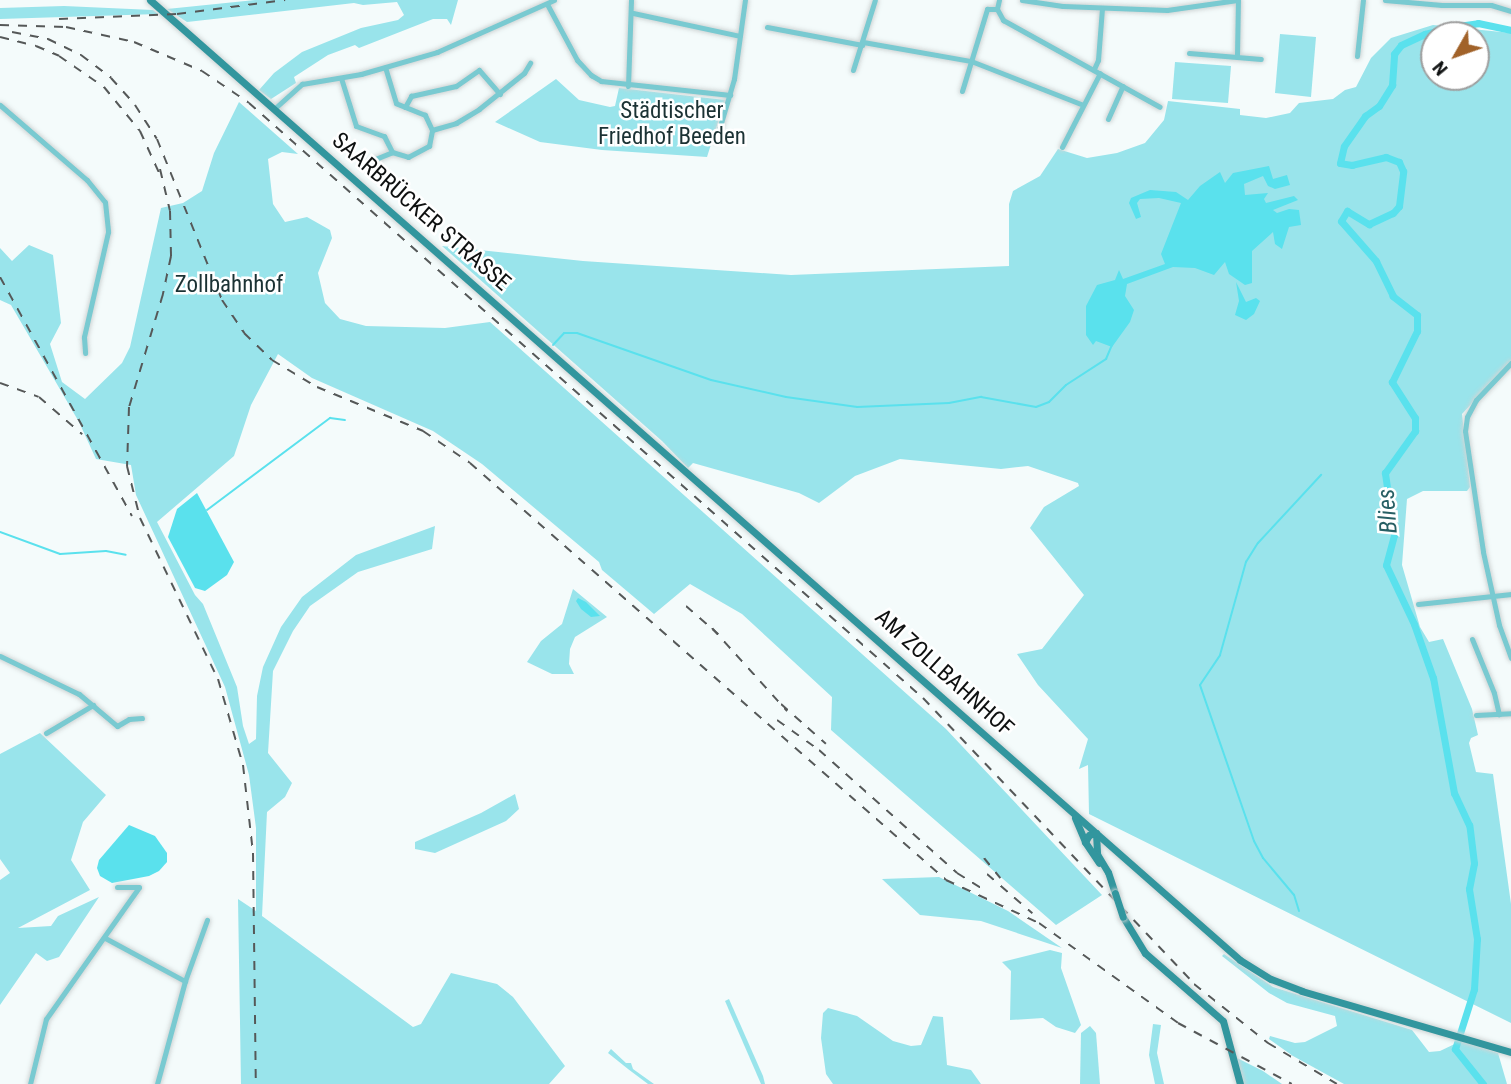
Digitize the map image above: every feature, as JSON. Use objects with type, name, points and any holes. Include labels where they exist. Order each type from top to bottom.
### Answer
[{"type":"main road","name":"SAARBRÜCKER STRASSE","points":[[150,0],[666,453]]},
{"type":"main road","name":"AM ZOLLBAHNHOF","points":[[666,453],[1240,960],[1271,979],[1511,1052]]},
{"type":"main road","points":[[1069,809],[1091,855],[1110,877]]},
{"type":"main road","points":[[1085,842],[1089,835],[1096,833],[1097,854],[1110,877],[1122,918],[1144,953],[1223,1021],[1240,1084]]},
{"type":"main road","points":[[1097,854],[1100,847],[1109,845]]},
{"type":"street","points":[[270,106],[297,86],[385,68],[445,49],[554,0]]},
{"type":"street","points":[[628,86],[633,13],[631,0]]},
{"type":"street","points":[[716,139],[730,95],[745,0]]},
{"type":"street","points":[[853,70],[875,0]]},
{"type":"street","points":[[999,0],[997,9],[1003,20],[1160,107]]},
{"type":"street","points":[[1022,0],[1102,8],[1167,10],[1238,0],[1237,56]]},
{"type":"street","points":[[1357,56],[1363,0]]},
{"type":"street","points":[[1385,0],[1491,5],[1511,10]]},
{"type":"street","points":[[547,4],[583,68],[601,81],[730,95]]},
{"type":"street","points":[[1062,147],[1097,71],[1102,8]]},
{"type":"street","points":[[962,92],[987,9],[997,9]]},
{"type":"street","points":[[633,13],[740,36]]},
{"type":"street","points":[[767,27],[971,61],[1083,105]]},
{"type":"street","points":[[1189,53],[1261,59]]},
{"type":"street","points":[[432,130],[456,123],[500,94],[524,73],[530,63]]},
{"type":"street","points":[[341,78],[356,126],[384,136],[392,152],[404,158],[429,146],[432,130],[425,115],[394,99],[385,68]]},
{"type":"street","points":[[405,107],[411,96],[456,86],[479,70],[500,94]]},
{"type":"street","points":[[1108,119],[1123,86]]},
{"type":"street","points":[[0,105],[84,177],[105,202],[108,232],[84,337],[85,353]]},
{"type":"street","points":[[363,164],[392,152]]},
{"type":"street","points":[[1511,363],[1476,400],[1467,418],[1465,438],[1492,596],[1511,658]]},
{"type":"street","points":[[1418,604],[1511,594]]},
{"type":"street","points":[[1472,639],[1494,693],[1499,714]]},
{"type":"street","points":[[0,656],[79,694],[117,726],[129,719],[142,718]]},
{"type":"street","points":[[46,733],[93,705]]},
{"type":"street","points":[[1476,715],[1511,713]]},
{"type":"street","points":[[30,1084],[46,1019],[139,887],[117,887]]},
{"type":"street","points":[[157,1084],[185,981],[207,920]]},
{"type":"street","points":[[105,938],[185,981]]},
{"type":"green space","points":[[255,0],[458,0],[451,25],[447,19],[433,19],[359,48],[355,45],[328,55],[294,77],[296,83],[271,99],[259,90],[274,73],[302,52],[361,28],[398,20],[404,15],[397,2],[363,5],[354,3],[187,22],[167,9]]},
{"type":"green space","points":[[64,6],[153,10],[158,14],[0,19],[0,8]]},
{"type":"green space","points":[[1420,29],[1420,91],[1490,91],[1490,31],[1511,33],[1511,361],[1462,414],[1470,487],[1467,491],[1423,491],[1407,499],[1402,565],[1420,627],[1429,642],[1443,639],[1472,709],[1478,735],[1471,738],[1469,743],[1476,772],[1493,774],[1511,904],[1511,1023],[1089,814],[1088,765],[1079,769],[1088,739],[1038,685],[1017,654],[1042,649],[1084,595],[1030,528],[1044,507],[1079,486],[1078,483],[1028,466],[1001,469],[900,459],[855,476],[819,503],[799,493],[693,463],[688,468],[662,441],[442,246],[583,261],[791,275],[1009,266],[1009,204],[1013,191],[1040,176],[1058,149],[1087,158],[1117,153],[1145,143],[1164,120],[1168,101],[1240,109],[1240,115],[1266,118],[1290,113],[1299,103],[1333,99],[1345,90],[1356,87],[1371,58],[1391,38]]},
{"type":"green space","points":[[1280,34],[1316,37],[1311,97],[1275,93]]},
{"type":"green space","points":[[1175,62],[1231,66],[1228,103],[1172,99]]},
{"type":"green space","name":"Städtischer Friedhof Beeden","points":[[556,79],[579,100],[610,107],[615,106],[619,88],[725,100],[707,157],[602,150],[540,142],[495,122]]},
{"type":"green space","name":"Zollbahnhof","points":[[239,102],[298,154],[282,152],[268,159],[273,204],[285,222],[307,217],[330,230],[332,238],[318,273],[325,303],[340,319],[366,326],[445,328],[490,322],[946,729],[1102,895],[1056,925],[831,730],[832,697],[742,614],[690,584],[654,614],[602,570],[599,562],[482,464],[433,431],[312,378],[278,354],[251,405],[234,456],[157,522],[195,595],[203,604],[237,687],[243,726],[249,744],[256,739],[257,696],[263,667],[281,627],[302,597],[356,555],[435,526],[432,549],[358,572],[310,606],[293,631],[273,671],[268,753],[292,783],[285,797],[267,812],[262,916],[413,1027],[421,1024],[451,973],[497,984],[513,997],[565,1066],[549,1084],[241,1084],[238,899],[256,911],[256,828],[249,775],[225,687],[136,495],[131,465],[96,459],[79,422],[11,305],[0,300],[0,248],[12,261],[29,245],[53,255],[61,323],[50,344],[62,382],[85,399],[122,363],[130,347],[161,208],[183,203],[202,191],[214,153]]},
{"type":"green space","points":[[573,589],[607,617],[575,637],[570,649],[569,664],[574,674],[552,674],[527,662],[541,641],[562,624]]},
{"type":"green space","points":[[40,733],[106,795],[83,822],[71,860],[90,890],[18,928],[51,926],[58,916],[99,897],[59,957],[47,961],[36,953],[0,1005],[0,880],[10,873],[0,859],[0,754]]},
{"type":"green space","points":[[515,794],[519,809],[506,821],[435,853],[415,849],[415,842],[481,813]]},
{"type":"green space","points":[[939,877],[1008,911],[1062,948],[981,921],[920,915],[882,879]]},
{"type":"green space","points":[[1050,950],[1062,953],[1061,968],[1081,1025],[1075,1033],[1056,1027],[1043,1018],[1010,1020],[1011,971],[1002,962]]},
{"type":"green space","points":[[1224,954],[1273,987],[1412,1030],[1429,1052],[1440,1051],[1461,1041],[1498,1053],[1507,1084],[1344,1084],[1293,1056],[1269,1039],[1270,1036],[1295,1043],[1305,1042],[1337,1026],[1335,1016],[1287,1003],[1269,993],[1222,956]]},
{"type":"green space","points":[[729,999],[765,1084],[761,1084],[725,1001]]},
{"type":"green space","points":[[828,1008],[857,1016],[893,1041],[911,1046],[921,1045],[933,1016],[943,1017],[947,1065],[971,1070],[981,1084],[833,1084],[826,1074],[821,1038],[823,1013]]},
{"type":"green space","points":[[1153,1024],[1161,1025],[1157,1053],[1164,1084],[1155,1084],[1149,1055]]},
{"type":"green space","points":[[1090,1026],[1096,1033],[1100,1084],[1080,1084],[1081,1033]]},
{"type":"green space","points":[[611,1049],[654,1084],[648,1084],[608,1053]]},
{"type":"green space","points":[[1237,1058],[1263,1071],[1282,1084],[1243,1084]]},
{"type":"shaded area","points":[[1269,166],[1273,179],[1287,175],[1290,185],[1275,189],[1268,186],[1263,176],[1244,184],[1245,195],[1268,193],[1264,199],[1266,203],[1294,196],[1298,200],[1273,210],[1277,213],[1289,209],[1299,210],[1301,225],[1289,227],[1282,249],[1275,244],[1273,232],[1252,251],[1252,283],[1245,285],[1229,274],[1225,262],[1214,275],[1195,268],[1173,267],[1127,284],[1125,296],[1134,310],[1130,322],[1112,347],[1096,341],[1093,345],[1086,335],[1086,306],[1097,285],[1115,280],[1119,270],[1123,279],[1165,264],[1161,254],[1181,203],[1159,198],[1140,199],[1137,203],[1141,217],[1136,219],[1129,203],[1131,198],[1150,190],[1176,192],[1188,200],[1200,186],[1220,172],[1225,183],[1233,173]]},
{"type":"shaded area","points":[[1236,282],[1246,302],[1256,298],[1260,301],[1254,314],[1246,320],[1235,315],[1239,301]]},
{"type":"shaded area","points":[[197,493],[234,562],[227,575],[205,591],[195,588],[168,537],[177,509]]},
{"type":"shaded area","points":[[578,598],[600,616],[591,617],[581,609],[576,601]]},
{"type":"shaded area","points":[[129,825],[155,836],[167,853],[167,862],[159,871],[149,876],[112,883],[100,876],[97,868],[99,860]]},
{"type":"waterway","name":"Blies","points":[[1483,1084],[1455,1049],[1474,989],[1477,939],[1469,889],[1474,863],[1469,825],[1454,793],[1433,678],[1414,624],[1386,565],[1394,535],[1385,473],[1415,431],[1415,418],[1392,382],[1417,331],[1417,315],[1393,296],[1376,261],[1341,221],[1347,211],[1369,224],[1393,213],[1399,206],[1403,171],[1399,162],[1386,157],[1352,165],[1340,163],[1344,146],[1365,116],[1379,106],[1392,85],[1394,54],[1401,45],[1425,34],[1478,23],[1511,30]]},
{"type":"waterway","points":[[553,345],[564,333],[577,333],[711,380],[786,397],[857,407],[949,403],[981,397],[1036,407],[1049,402],[1066,385],[1106,359],[1112,345]]},
{"type":"waterway","points":[[207,510],[330,418],[345,420]]},
{"type":"waterway","points":[[1299,911],[1294,895],[1263,858],[1254,841],[1200,685],[1220,655],[1246,562],[1258,543],[1321,475]]},
{"type":"waterway","points":[[0,532],[60,554],[106,551],[126,555]]},
{"type":"railway","points":[[59,19],[177,14],[285,0]]},
{"type":"railway","points":[[0,25],[66,27],[134,42],[202,71],[249,103],[923,698],[1194,984],[1268,1043],[1337,1084]]},
{"type":"railway","points":[[12,32],[48,39],[81,55],[111,78],[135,105],[157,139],[222,300],[244,333],[272,360],[317,387],[423,431],[470,463],[946,880],[1039,923],[1178,1023],[1292,1084]]},
{"type":"railway","points":[[0,37],[36,46],[59,56],[104,87],[140,131],[161,177]]},
{"type":"railway","points":[[160,169],[170,211],[171,256],[163,294],[129,407],[127,466],[140,518],[218,679],[243,765],[253,853],[256,1084]]},
{"type":"railway","points":[[0,277],[132,516]]},
{"type":"railway","points":[[0,383],[39,397],[82,434]]},
{"type":"railway","points":[[686,606],[718,634]]},
{"type":"railway","points":[[712,628],[787,711]]},
{"type":"railway","points":[[781,704],[826,744]]},
{"type":"railway","points":[[777,720],[819,750],[957,873],[983,889]]},
{"type":"railway","points":[[984,858],[1000,878]]},
{"type":"railway","points":[[987,874],[1032,913]]}]
